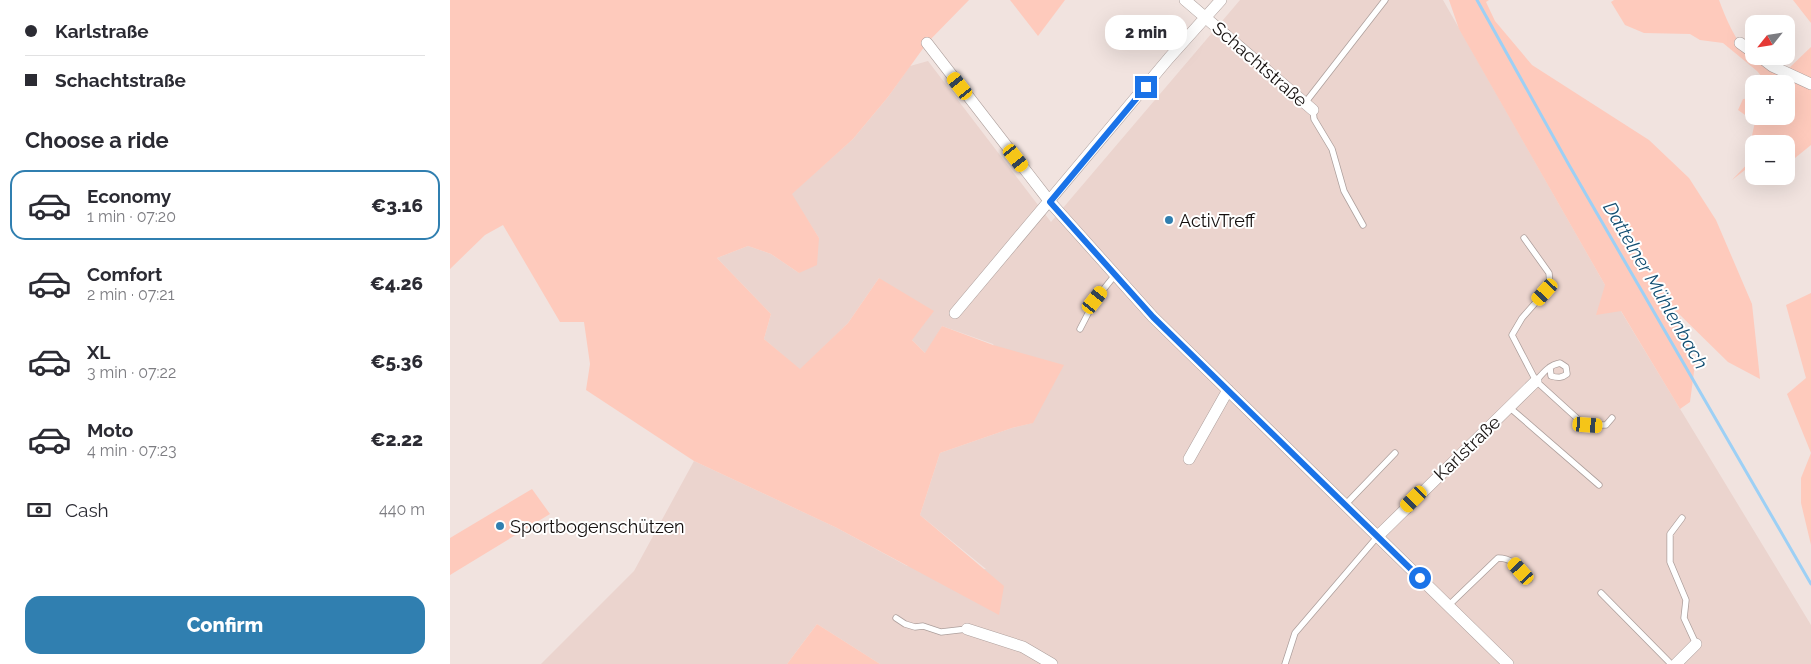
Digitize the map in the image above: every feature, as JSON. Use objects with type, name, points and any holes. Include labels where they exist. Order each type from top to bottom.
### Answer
[{"type":"street","points":[[1185,0],[1206,18]]},
{"type":"street","name":"Schachtstraße","points":[[955,313],[1220,0]]},
{"type":"street","name":"Schachtstraße","points":[[1206,18],[1309,106]]},
{"type":"street","points":[[927,43],[1050,202],[1153,317],[1508,664]]},
{"type":"street","points":[[1740,43],[1745,47]]},
{"type":"street","points":[[1771,65],[1811,84]]},
{"type":"street","name":"Karlstraße","points":[[1378,536],[1536,381]]},
{"type":"street","points":[[1189,459],[1228,390]]},
{"type":"street","points":[[967,629],[1023,647],[1052,664]]},
{"type":"street","points":[[1676,664],[1696,644]]},
{"type":"lane","points":[[1362,225],[1344,190],[1332,149],[1314,119],[1309,106],[1385,0]]},
{"type":"lane","points":[[1524,238],[1549,273],[1550,284],[1522,318],[1512,334],[1536,381],[1574,417],[1588,425],[1606,425],[1612,418]]},
{"type":"lane","points":[[1080,329],[1095,300],[1115,275]]},
{"type":"lane","points":[[1536,381],[1550,367]]},
{"type":"lane","points":[[1509,407],[1599,485]]},
{"type":"lane","points":[[1346,504],[1395,453]]},
{"type":"lane","points":[[1682,518],[1670,534],[1670,562],[1686,600],[1684,618],[1696,644]]},
{"type":"lane","points":[[1285,664],[1294,634],[1378,536]]},
{"type":"lane","points":[[1448,606],[1498,558],[1506,558],[1512,561],[1530,580]]},
{"type":"lane","points":[[1601,593],[1671,664]]},
{"type":"lane","points":[[896,618],[905,624],[915,627],[923,626],[941,632],[967,629]]},
{"type":"shaded area","points":[[450,0],[969,0],[927,43],[888,97],[853,139],[792,194],[819,238],[817,265],[799,273],[771,254],[748,246],[717,258],[771,314],[764,339],[800,369],[848,323],[879,278],[934,311],[912,340],[925,353],[942,326],[993,345],[1064,365],[1033,423],[1012,428],[940,453],[920,515],[1004,586],[999,615],[837,528],[694,461],[586,390],[590,364],[584,322],[560,322],[503,225],[485,235],[450,269]]},
{"type":"shaded area","points":[[1010,0],[1065,0],[1038,36]]},
{"type":"shaded area","points":[[1240,0],[1443,0],[1605,285],[1811,625],[1811,664],[880,664],[817,624],[787,664],[541,664],[634,571],[694,461],[837,528],[907,566],[986,569],[920,515],[940,453],[1032,423],[993,344],[942,326],[926,354],[912,340],[879,278],[848,323],[800,370],[764,339],[771,314],[717,258],[748,246],[771,254],[799,273],[819,238],[791,194],[853,139],[888,97],[910,66],[928,61],[1051,222]]},
{"type":"shaded area","points":[[1449,0],[1489,0],[1486,2],[1495,21],[1532,65],[1649,140],[1689,178],[1716,220],[1752,304],[1760,379],[1728,362],[1679,314],[1695,364],[1690,402],[1680,409],[1621,311],[1596,315],[1605,285],[1459,29]]},
{"type":"shaded area","points":[[1614,0],[1719,0],[1735,36],[1745,50],[1745,61],[1723,43],[1700,40],[1690,34],[1644,33],[1625,25],[1611,2]]},
{"type":"shaded area","points":[[1793,0],[1811,0],[1811,23]]},
{"type":"shaded area","points":[[1811,47],[1811,78],[1788,69],[1795,65],[1795,62]]},
{"type":"shaded area","points":[[1750,65],[1762,65],[1781,75],[1760,75]]},
{"type":"shaded area","points":[[1795,82],[1811,89],[1811,145],[1795,158],[1795,135],[1752,135],[1754,125],[1795,125]]},
{"type":"shaded area","points":[[1743,99],[1745,99],[1745,115],[1738,110]]},
{"type":"shaded area","points":[[1745,166],[1745,170],[1732,180]]},
{"type":"shaded area","points":[[1811,293],[1811,453],[1787,394],[1806,378],[1786,305]]},
{"type":"shaded area","points":[[1811,453],[1811,545],[1801,503],[1801,478]]},
{"type":"shaded area","name":"Sportbogenschützen","points":[[532,489],[550,514],[450,575],[450,538]]},
{"type":"shaded area","points":[[817,624],[880,664],[787,664]]},
{"type":"waterway","name":"Dattelner Mühlenbach","points":[[1477,0],[1569,165],[1811,584]]},
{"type":"place","name":"ActivTreff","points":[[1169,220]]},
{"type":"place","name":"Sportbogenschützen","points":[[500,526]]},
{"type":"route","points":[[1146,87],[1050,202],[1153,317],[1420,578]]}]
